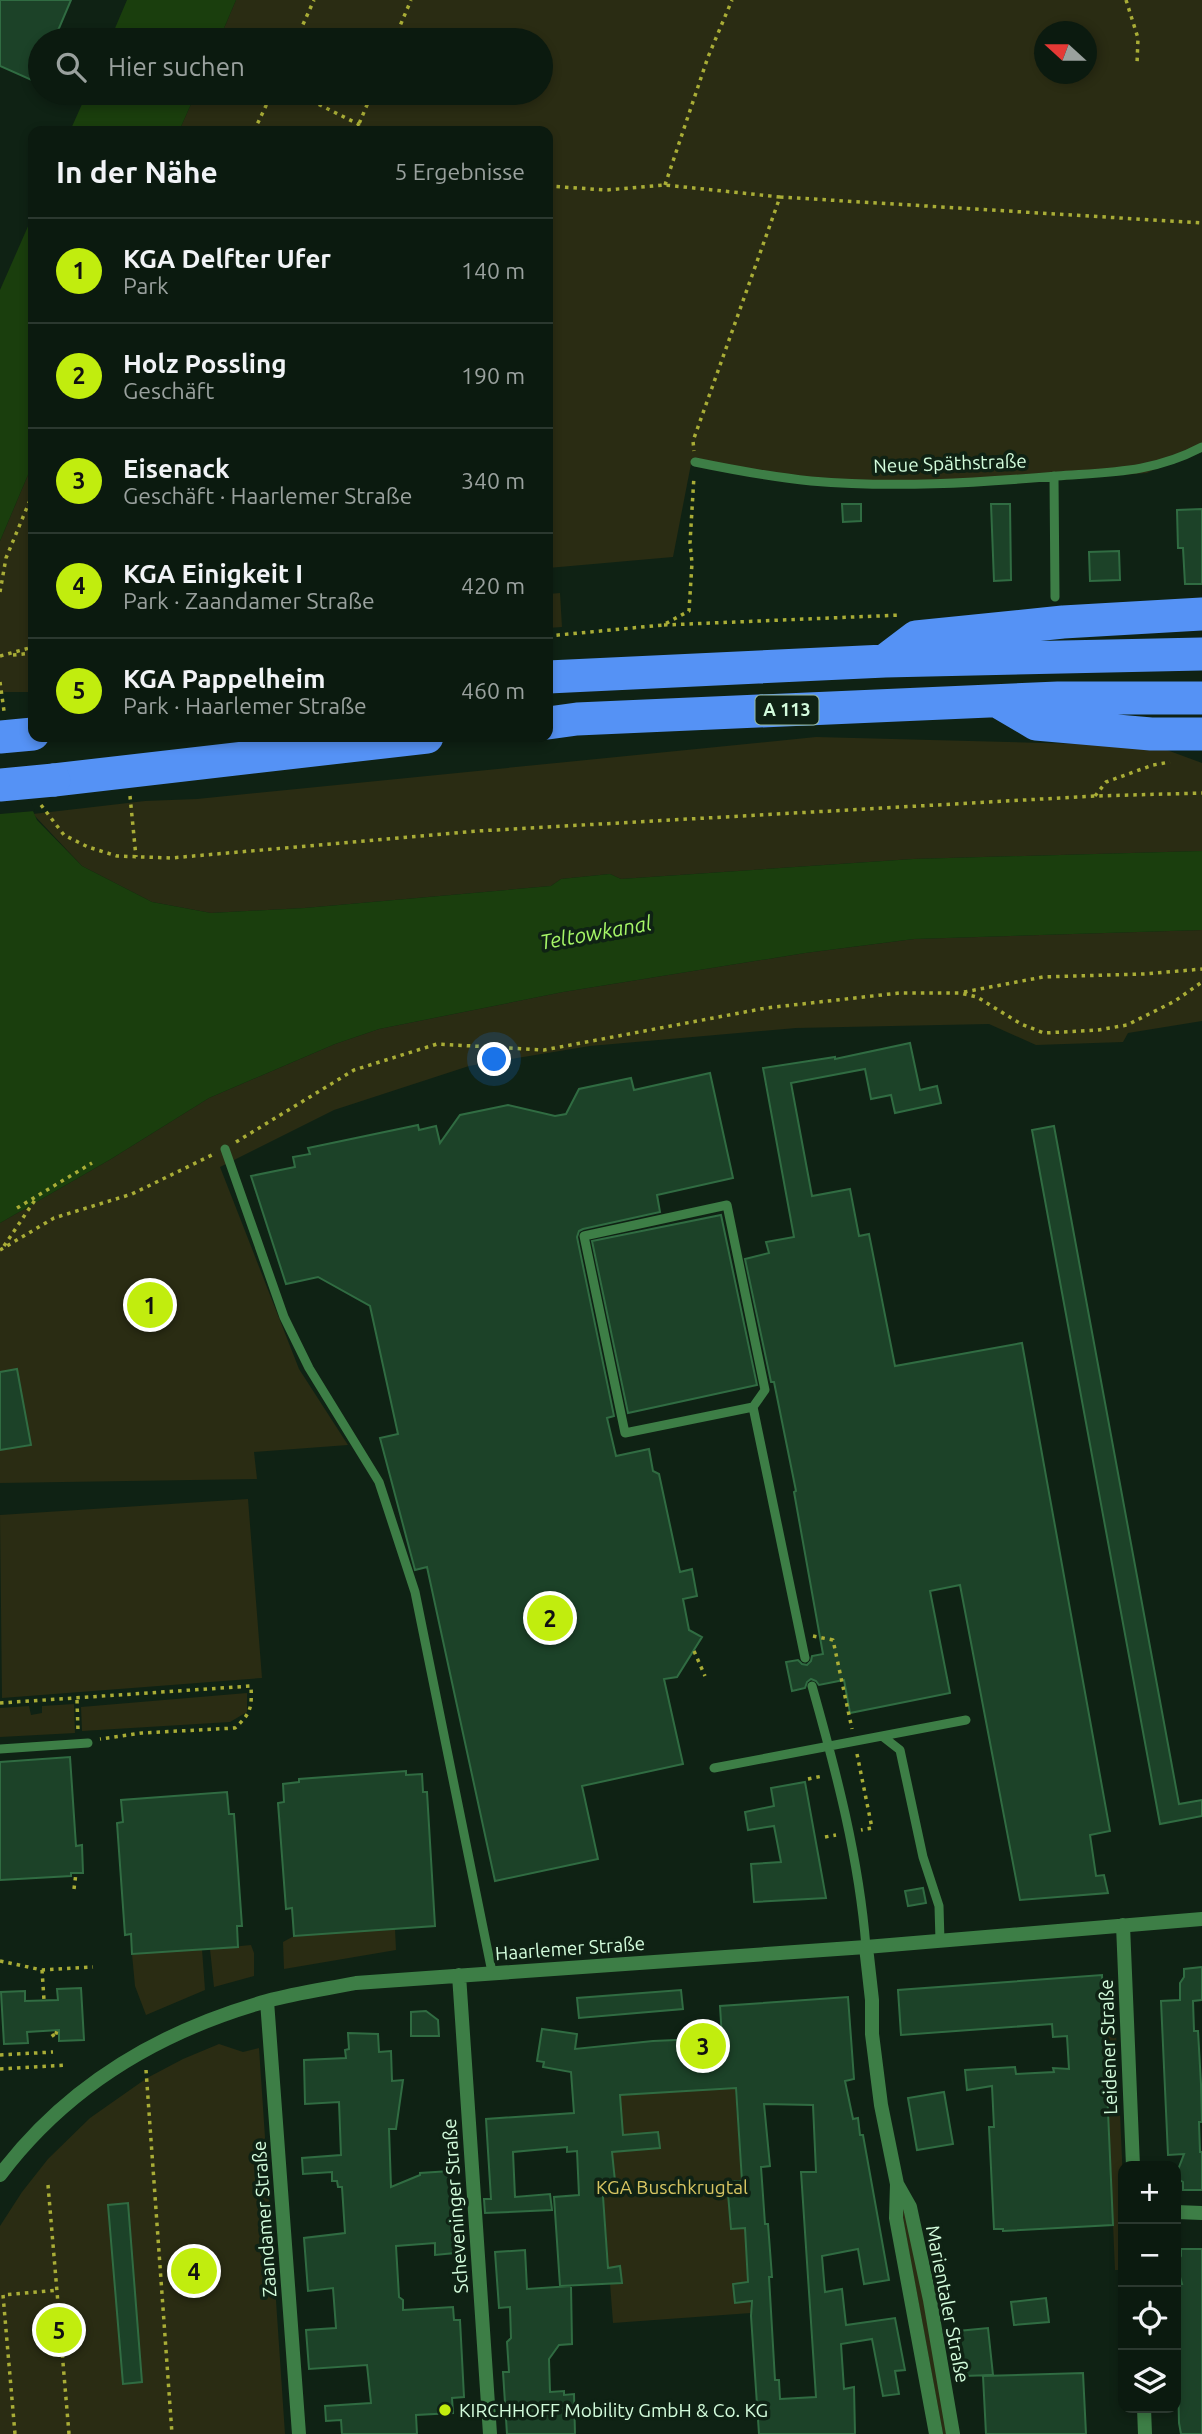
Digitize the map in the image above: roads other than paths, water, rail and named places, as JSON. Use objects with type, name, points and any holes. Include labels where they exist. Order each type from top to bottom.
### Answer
[{"type":"highway","points":[[885,661],[916,637],[1063,622],[1202,614]]},
{"type":"highway","name":"A 113","points":[[553,677],[885,661],[1202,654]]},
{"type":"highway","name":"A 113","points":[[553,722],[578,719],[1058,698],[1202,698]]},
{"type":"highway","points":[[997,701],[1036,724],[1151,734],[1202,734]]},
{"type":"highway","points":[[0,737],[28,734]]},
{"type":"highway","points":[[0,785],[384,742]]},
{"type":"street","name":"Haarlemer Straße","points":[[0,2175],[46,2122],[105,2073],[144,2049],[178,2033],[220,2015],[267,2001],[356,1983],[866,1947],[1202,1919]]},
{"type":"street","name":"Leidener Straße","points":[[1122,1925],[1133,2161]]},
{"type":"street","name":"Marientaler Straße","points":[[866,1947],[872,2000],[872,2034],[881,2105],[897,2183],[896,2218],[936,2434]]},
{"type":"street","name":"Scheveninger Straße","points":[[458,1975],[490,2434]]},
{"type":"street","name":"Zaandamer Straße","points":[[267,2001],[299,2434]]},
{"type":"street","name":"Marientaler Straße","points":[[897,2183],[910,2207],[913,2220],[953,2434]]},
{"type":"street","points":[[1181,2212],[1202,2213]]},
{"type":"street","points":[[1144,2413],[1145,2434]]},
{"type":"lane","name":"Neue Späthstraße","points":[[695,462],[800,480],[888,485],[1023,480],[1130,471],[1161,465],[1202,447]]},
{"type":"lane","points":[[1054,476],[1055,597]]},
{"type":"lane","points":[[225,1149],[284,1317],[309,1368],[379,1482],[415,1592],[492,1972]]},
{"type":"lane","points":[[752,1407],[625,1433],[584,1236],[727,1205],[765,1390],[752,1407],[806,1658]]},
{"type":"lane","points":[[812,1686],[849,1833],[863,1911],[866,1947]]},
{"type":"lane","points":[[714,1768],[966,1720]]},
{"type":"lane","points":[[882,1736],[900,1750],[923,1857],[939,1906],[940,1941]]},
{"type":"lane","points":[[0,1749],[83,1743]]},
{"type":"water","points":[[127,0],[236,0],[224,28],[115,28]]},
{"type":"water","points":[[82,105],[191,105],[181,126],[72,126]]},
{"type":"water","points":[[28,226],[28,475],[0,541],[0,290]]},
{"type":"water","name":"Teltowkanal","points":[[0,737],[37,820],[82,866],[152,902],[211,913],[305,908],[551,886],[561,879],[610,874],[621,879],[913,859],[1202,851],[1202,930],[914,939],[805,953],[563,992],[379,1029],[335,1044],[209,1098],[0,1223]]},
{"type":"place","name":"KGA Delfter Ufer","points":[[150,1305]]},
{"type":"place","name":"Holz Possling","points":[[550,1618]]},
{"type":"place","name":"Eisenack","points":[[703,2046]]},
{"type":"place","name":"KGA Einigkeit I","points":[[194,2271]]},
{"type":"place","name":"KGA Pappelheim","points":[[59,2330]]},
{"type":"place","name":"KIRCHHOFF Mobility GmbH & Co. KG","points":[[445,2410]]},
{"type":"park label","name":"KGA Buschkrugtal","points":[[672,2187]]}]
